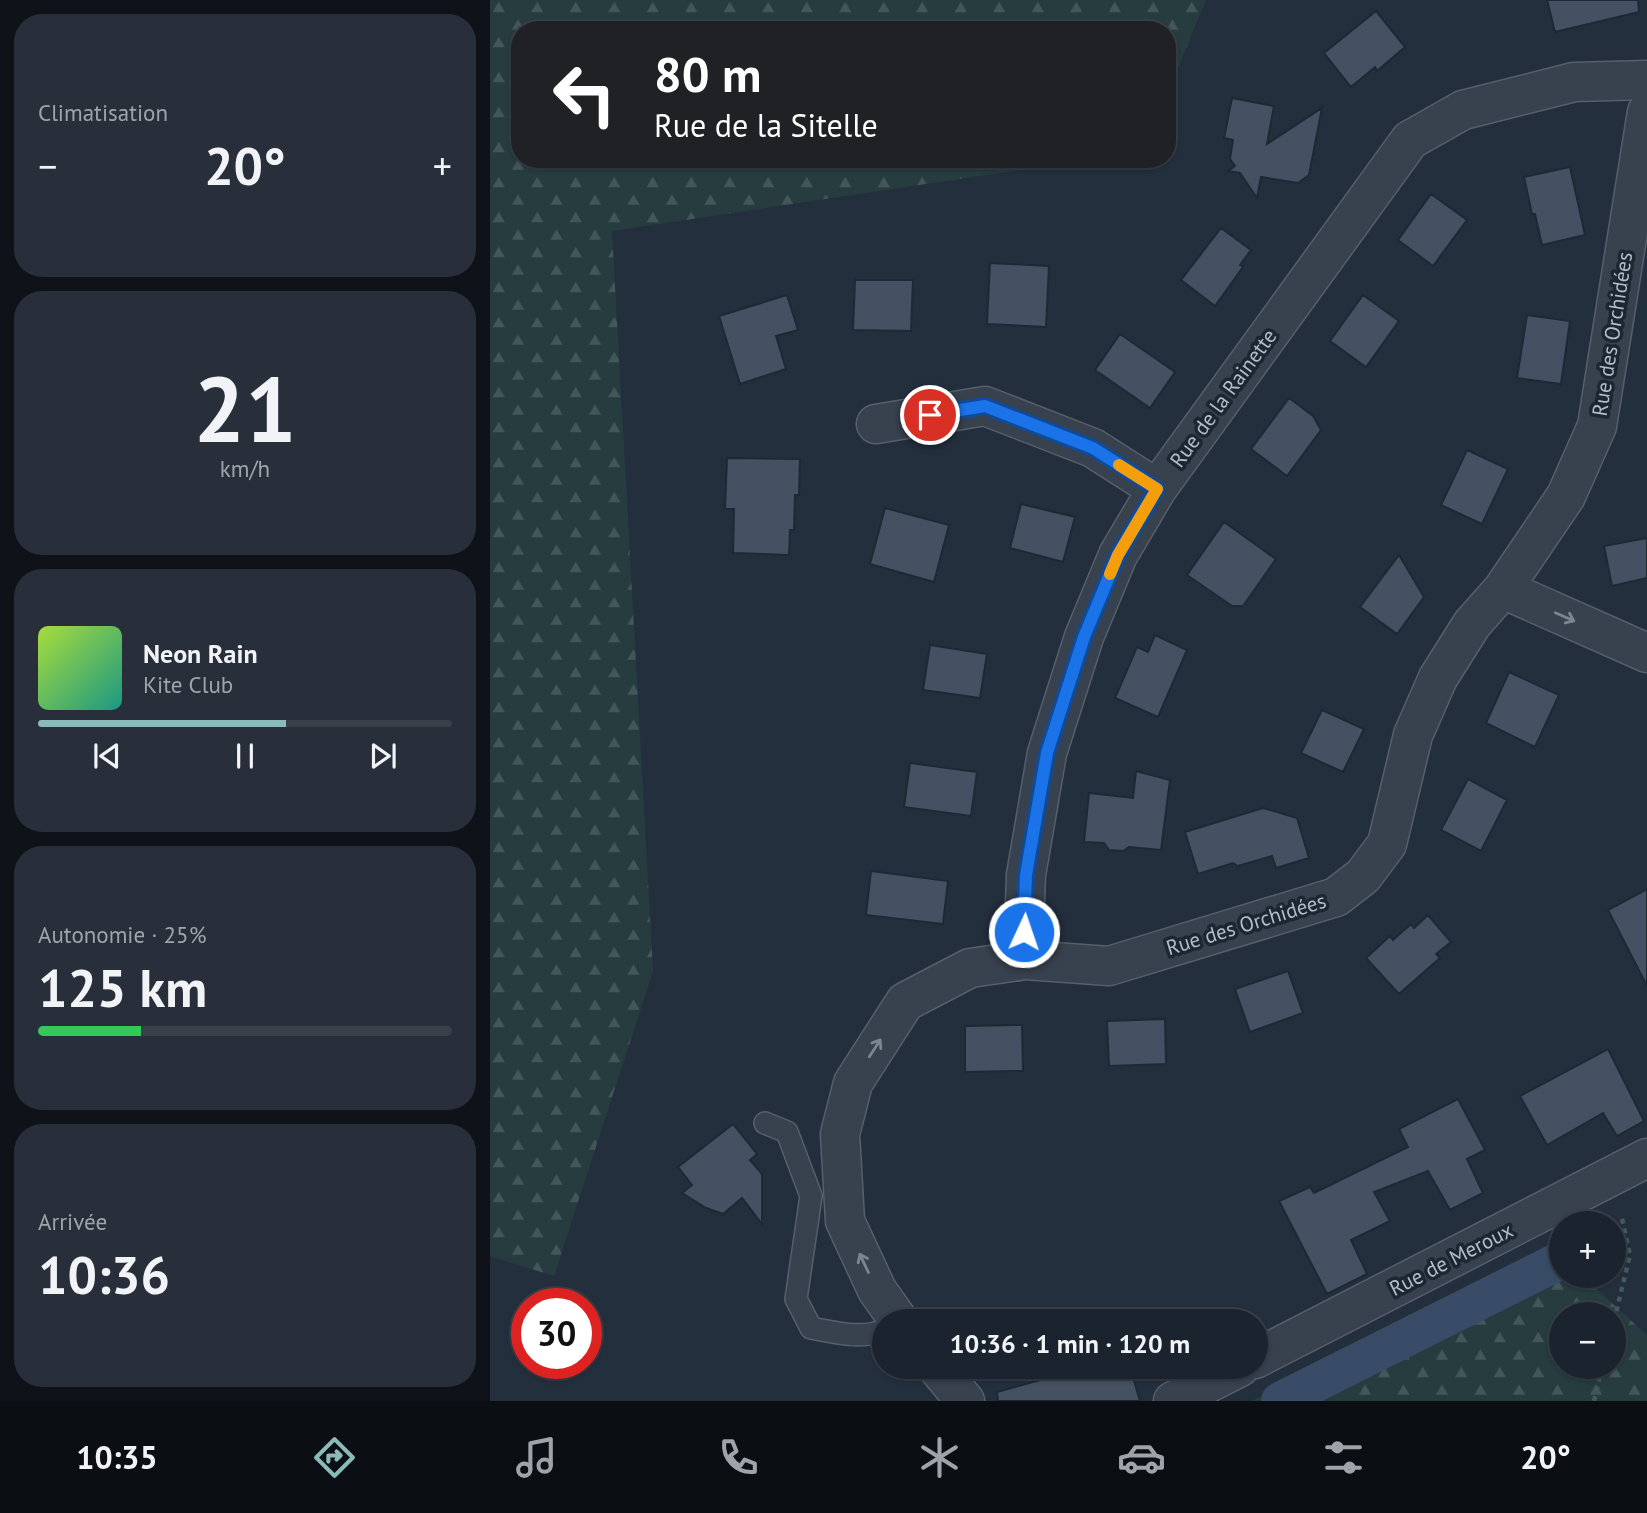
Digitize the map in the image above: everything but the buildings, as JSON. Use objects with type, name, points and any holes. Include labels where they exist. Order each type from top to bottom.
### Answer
[{"type":"street","name":"Rue de la Rainette","points":[[1026,960],[1026,875],[1047,753],[1084,637],[1113,566],[1157,489],[1410,140],[1463,110],[1574,82],[1647,80]]},
{"type":"street","name":"Rue des Orchidées","points":[[890,1309],[877,1290],[845,1221],[840,1134],[853,1083],[905,1002],[970,968],[1026,960],[1110,966],[1336,897],[1363,876],[1387,844],[1413,735],[1438,678],[1472,624],[1503,589],[1566,496],[1597,426],[1647,112]]},
{"type":"street","points":[[876,424],[985,406],[1093,448],[1157,489]]},
{"type":"street","points":[[1503,589],[1647,653]]},
{"type":"street","name":"Rue de Meroux","points":[[1268,1352],[1647,1158]]},
{"type":"street","points":[[947,1379],[965,1401]]},
{"type":"street","points":[[1173,1401],[1216,1379]]},
{"type":"lane","points":[[765,1122],[788,1132],[811,1196],[796,1299],[811,1328],[845,1334],[872,1332]]},
{"type":"path","points":[[1614,1176],[1630,1255],[1619,1302]]},
{"type":"path","points":[[1594,1401],[1599,1379]]},
{"type":"green space","points":[[490,0],[1206,0],[1176,72],[1176,21],[511,21],[511,168],[1034,168],[612,231],[653,971],[554,1276],[490,1256]]},
{"type":"green space","points":[[1524,1263],[1549,1266],[1549,1288],[1595,1288],[1611,1302],[1549,1302],[1549,1379],[1626,1379],[1626,1316],[1647,1335],[1647,1401],[1252,1401]]},
{"type":"waterway","points":[[1280,1401],[1549,1266]]},
{"type":"slow traffic","points":[[1110,574],[1118,555],[1157,489],[1119,465]]},
{"type":"route","points":[[930,415],[985,406],[1093,448],[1157,489],[1118,555],[1084,637],[1047,753],[1026,875],[1024,932]]}]
